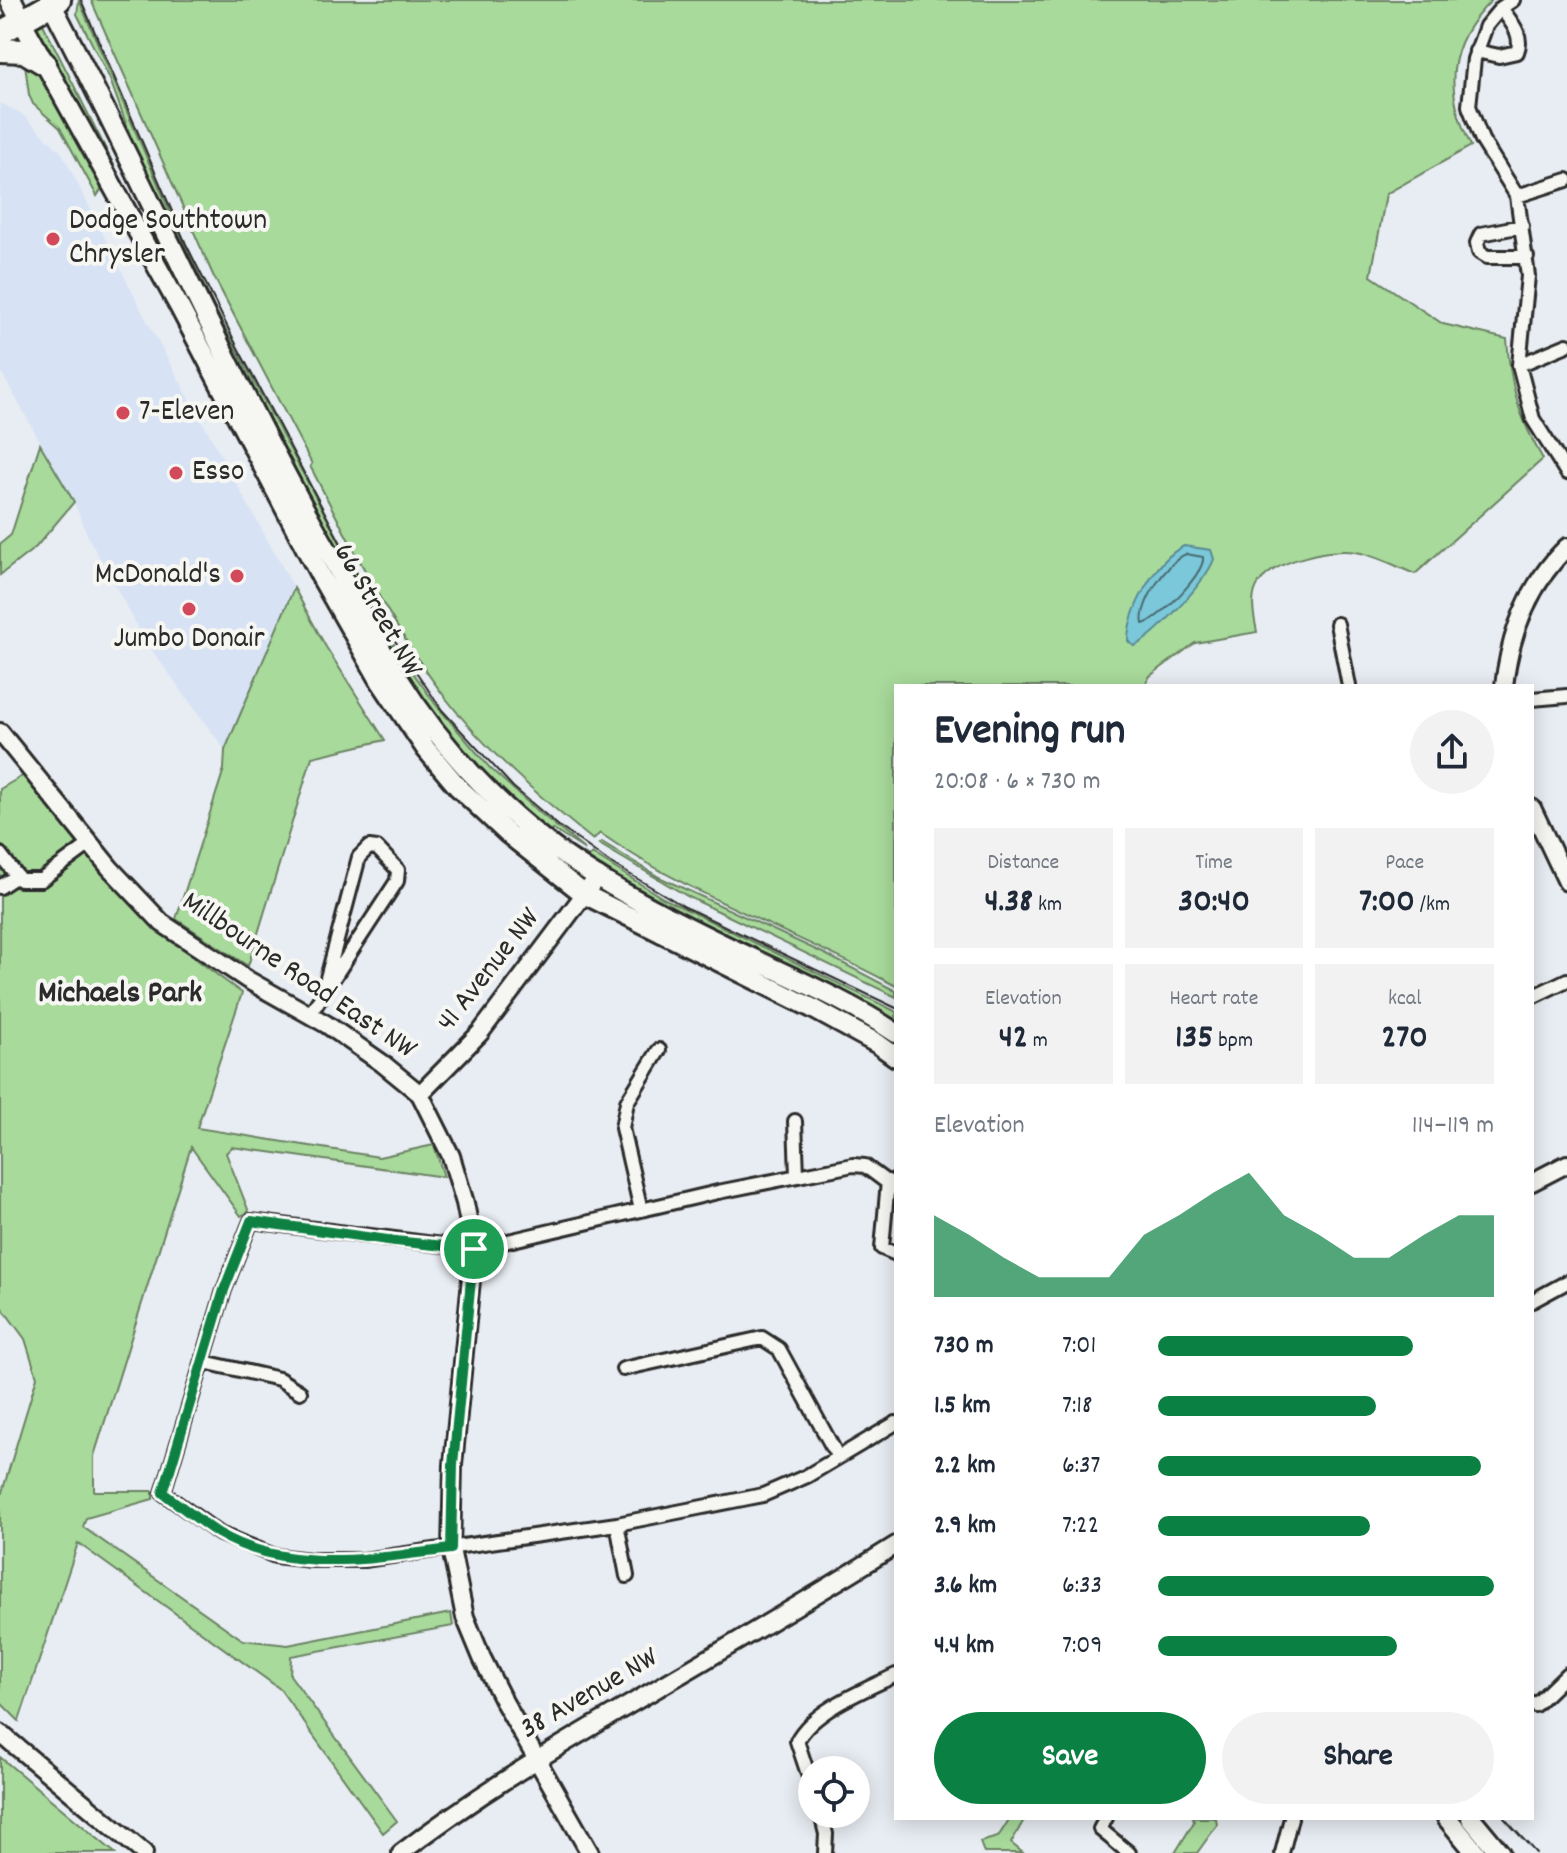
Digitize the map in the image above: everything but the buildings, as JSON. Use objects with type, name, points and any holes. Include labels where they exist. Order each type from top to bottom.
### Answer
[{"type":"highway","points":[[0,33],[54,2]]},
{"type":"highway","points":[[0,50],[24,51],[44,63]]},
{"type":"main road","name":"66 Street NW","points":[[11,0],[120,195],[321,577],[381,682],[426,749],[458,787],[507,833],[584,894],[812,1008],[894,1056]]},
{"type":"main road","name":"66 Street NW","points":[[54,2],[250,407],[398,678],[446,744],[508,810],[547,843],[598,876],[693,929],[844,1002],[894,1032]]},
{"type":"main road","points":[[1449,1820],[1476,1853]]},
{"type":"main road","points":[[1473,1820],[1500,1853]]},
{"type":"street","points":[[1476,51],[1499,56],[1517,52],[1521,43],[1507,4],[1486,26],[1476,51],[1469,106],[1482,140],[1517,196],[1528,276],[1519,365],[1533,419],[1567,473]]},
{"type":"street","points":[[1517,196],[1567,180]]},
{"type":"street","points":[[1522,226],[1481,234],[1477,243],[1479,252],[1487,257],[1527,257]]},
{"type":"street","points":[[1519,365],[1567,345]]},
{"type":"street","points":[[1504,684],[1507,656],[1520,616],[1550,564],[1567,547]]},
{"type":"street","points":[[1337,624],[1349,684]]},
{"type":"street","points":[[1534,699],[1567,696]]},
{"type":"street","name":"Millbourne Road East NW","points":[[0,732],[90,844],[162,923],[248,980],[310,1014],[382,1063],[420,1094],[451,1156],[474,1249],[453,1465],[451,1549],[465,1617],[482,1658],[590,1853]]},
{"type":"street","points":[[1534,812],[1567,882]]},
{"type":"street","points":[[0,854],[15,877],[20,880],[41,880],[90,844]]},
{"type":"street","points":[[310,1014],[397,881],[398,870],[377,848],[369,847],[359,857],[323,993]]},
{"type":"street","name":"41 Avenue NW","points":[[420,1094],[480,1033],[598,876]]},
{"type":"street","points":[[0,887],[15,877]]},
{"type":"street","points":[[1534,996],[1567,980]]},
{"type":"street","points":[[641,1210],[622,1128],[627,1102],[659,1050]]},
{"type":"street","points":[[795,1121],[797,1175]]},
{"type":"street","points":[[1534,1181],[1567,1164]]},
{"type":"street","points":[[894,1253],[882,1248],[892,1185],[865,1166],[853,1165],[474,1249],[251,1221],[224,1290],[163,1493],[220,1534],[275,1556],[364,1560],[617,1524],[763,1495],[807,1476],[894,1424]]},
{"type":"street","points":[[1534,1300],[1567,1282]]},
{"type":"street","points":[[623,1369],[762,1338],[779,1349],[838,1457]]},
{"type":"street","points":[[204,1362],[279,1379],[300,1392]]},
{"type":"street","points":[[617,1524],[627,1576]]},
{"type":"street","name":"38 Avenue NW","points":[[401,1853],[536,1759],[815,1596],[894,1546]]},
{"type":"street","name":"38 Avenue NW","points":[[815,1596],[894,1555]]},
{"type":"street","points":[[1534,1704],[1567,1674]]},
{"type":"street","points":[[802,1756],[797,1741],[818,1716],[894,1676]]},
{"type":"street","points":[[0,1733],[144,1853]]},
{"type":"street","points":[[1105,1820],[1100,1829],[1129,1853]]},
{"type":"street","points":[[1282,1853],[1290,1820]]},
{"type":"street","points":[[824,1828],[825,1853]]},
{"type":"shaded area","points":[[0,103],[21,113],[62,153],[149,325],[294,588],[225,750],[148,645],[89,539],[74,502],[0,370]]},
{"type":"green space","points":[[79,0],[213,305],[397,650],[436,705],[490,768],[585,850],[552,829],[548,834],[517,808],[462,752],[423,702],[380,632],[210,308],[135,148],[109,77],[77,14]]},
{"type":"green space","points":[[91,0],[1492,0],[1466,34],[1454,69],[1456,106],[1471,146],[1386,194],[1371,276],[1443,324],[1507,339],[1517,401],[1543,459],[1415,574],[1356,552],[1318,554],[1290,562],[1267,575],[1256,588],[1253,607],[1257,632],[1195,643],[1150,676],[1145,684],[894,684],[894,985],[708,896],[600,833],[593,840],[515,773],[478,736],[424,669],[389,613],[213,275]]},
{"type":"green space","points":[[42,22],[137,211],[135,212],[33,26]]},
{"type":"green space","points":[[25,64],[38,69],[100,182],[101,190],[97,196],[60,128],[33,104]]},
{"type":"green space","points":[[40,444],[74,502],[36,547],[0,575],[0,544],[11,535]]},
{"type":"green space","points":[[294,588],[326,647],[385,740],[312,757],[248,966],[176,919],[224,769],[225,750]]},
{"type":"green space","name":"Michaels Park","points":[[24,775],[121,893],[171,938],[242,993],[197,1128],[379,1157],[434,1145],[444,1177],[232,1147],[226,1153],[249,1212],[241,1216],[191,1147],[94,1456],[94,1491],[153,1491],[153,1499],[86,1518],[83,1527],[243,1640],[288,1645],[451,1613],[453,1626],[291,1656],[290,1675],[397,1821],[383,1833],[280,1689],[78,1543],[19,1721],[0,1702],[0,1499],[37,1377],[25,1339],[0,1305],[0,789]]},
{"type":"green space","points":[[602,842],[659,877],[827,955],[894,990],[894,996],[689,897],[599,844]]},
{"type":"green space","points":[[563,843],[589,857],[592,854],[663,898],[893,1010],[894,1022],[813,977],[646,898],[647,895],[639,889],[636,893],[591,865],[593,863]]},
{"type":"green space","points":[[0,1757],[115,1853],[0,1853]]},
{"type":"green space","points":[[1009,1820],[1024,1820],[1011,1843],[1023,1853],[984,1853],[980,1842],[998,1837]]},
{"type":"green space","points":[[1216,1820],[1217,1825],[1197,1853],[1175,1853],[1194,1822]]},
{"type":"water","points":[[1184,546],[1211,550],[1214,559],[1191,594],[1134,646],[1128,641],[1129,629],[1138,601],[1163,562]]},
{"type":"tram line","points":[[81,0],[186,244],[236,344],[383,623],[442,710],[513,787],[560,827],[609,862],[685,907],[894,1007]]},
{"type":"tram line","points":[[1506,1820],[1536,1853]]},
{"type":"place","name":"Dodge Southtown Chrysler","points":[[53,239]]},
{"type":"place","name":"7-Eleven","points":[[123,413]]},
{"type":"place","name":"Esso","points":[[176,473]]},
{"type":"place","name":"McDonald's","points":[[237,576]]},
{"type":"place","name":"Jumbo Donair","points":[[189,609]]},
{"type":"district","name":"Michaels Park","points":[[120,995]]},
{"type":"route","points":[[251,1221],[474,1249],[453,1465],[451,1549],[364,1560],[275,1556],[220,1534],[163,1493],[224,1290],[251,1221]]}]
